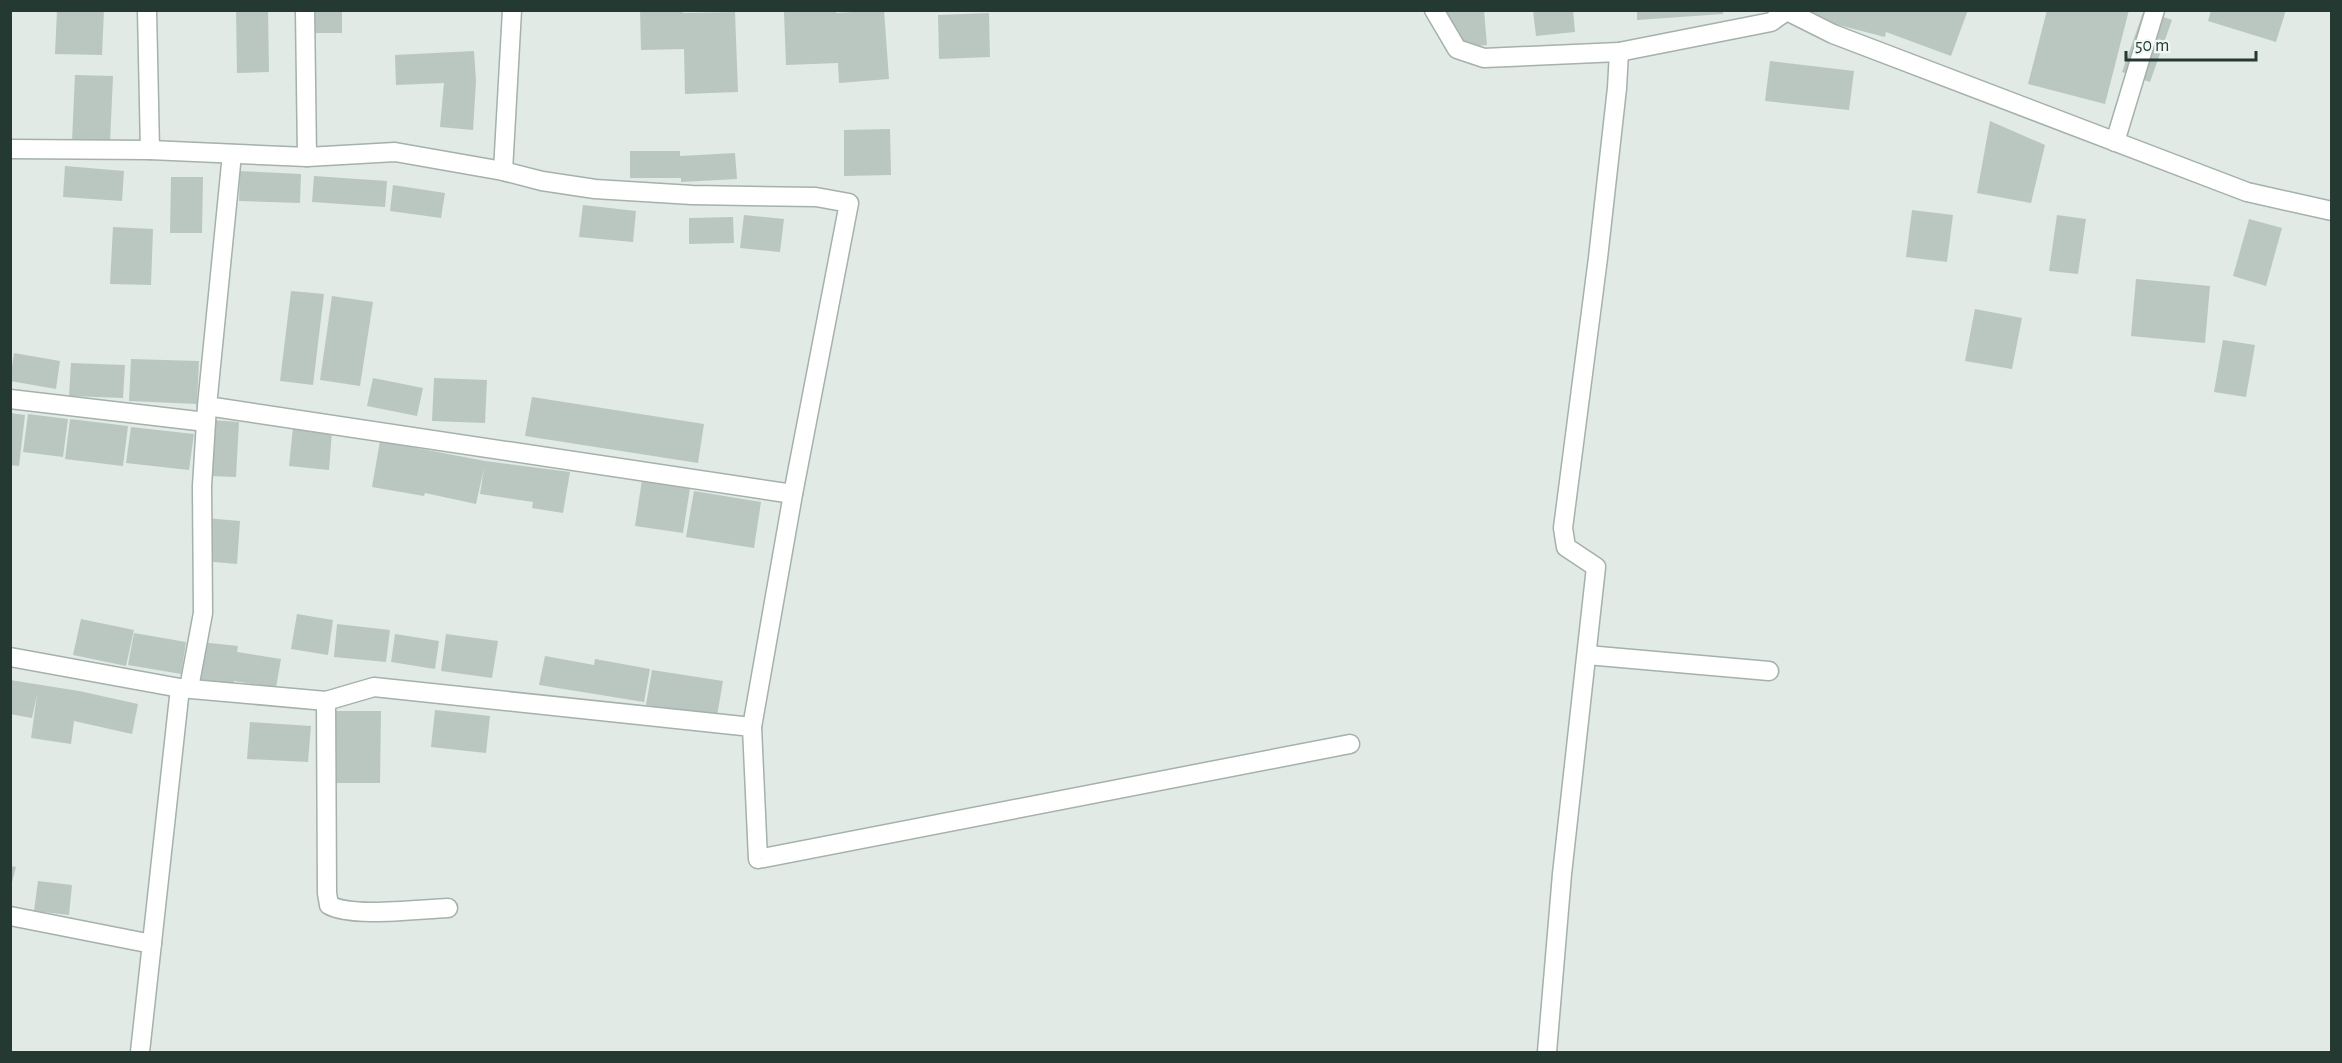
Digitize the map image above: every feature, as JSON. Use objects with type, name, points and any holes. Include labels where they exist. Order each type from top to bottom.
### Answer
[{"type":"street","points":[[147,10],[150,150]]},
{"type":"street","points":[[305,10],[308,157]]},
{"type":"street","points":[[503,171],[512,10]]},
{"type":"street","points":[[1434,10],[1457,49],[1484,58],[1619,52],[1771,22],[1785,11],[1833,34],[2247,192],[2331,211]]},
{"type":"street","points":[[2115,142],[2155,10]]},
{"type":"street","points":[[1547,1053],[1562,874],[1596,567],[1566,547],[1563,528],[1599,258],[1619,52]]},
{"type":"street","points":[[10,149],[150,150],[308,157],[395,152],[595,189],[692,195],[816,197],[849,202],[793,494],[752,727],[758,858],[1350,744]]},
{"type":"street","points":[[140,1053],[185,688],[203,613],[201,530],[207,414],[232,154]]},
{"type":"street","points":[[10,399],[207,414],[793,494]]},
{"type":"street","points":[[1587,655],[1769,672]]},
{"type":"street","points":[[10,657],[185,688],[326,701],[374,687],[752,727]]},
{"type":"street","points":[[326,701],[327,893],[329,905],[339,910],[357,911],[448,908]]},
{"type":"street","points":[[10,916],[152,944]]},
{"type":"building","points":[[57,10],[104,10],[102,55],[55,54]]},
{"type":"building","points":[[236,10],[268,10],[269,72],[237,73]]},
{"type":"building","points":[[308,10],[342,10],[342,33],[309,33]]},
{"type":"building","points":[[640,10],[683,10],[683,13],[735,12],[738,92],[685,94],[684,49],[641,50]]},
{"type":"building","points":[[836,10],[836,13],[884,10],[889,79],[839,83],[838,63],[786,65],[784,12]]},
{"type":"building","points":[[1441,10],[1484,10],[1487,45],[1445,49]]},
{"type":"building","points":[[1533,10],[1573,10],[1575,32],[1536,36]]},
{"type":"building","points":[[1637,10],[1723,10],[1723,14],[1637,20]]},
{"type":"building","points":[[1968,10],[1951,56],[1886,32],[1885,37],[1784,11]]},
{"type":"building","points":[[2047,10],[2129,10],[2105,104],[2028,84]]},
{"type":"building","points":[[2144,10],[2172,20],[2150,82],[2122,72]]},
{"type":"building","points":[[2211,10],[2286,10],[2276,42],[2208,21]]},
{"type":"building","points":[[989,13],[990,57],[939,59],[938,15]]},
{"type":"building","points":[[474,51],[476,81],[473,130],[440,127],[444,83],[396,85],[395,55]]},
{"type":"building","points":[[1770,61],[1854,71],[1849,110],[1765,101]]},
{"type":"building","points":[[75,75],[113,76],[110,143],[72,141]]},
{"type":"building","points":[[1990,121],[2045,145],[2031,203],[1977,193]]},
{"type":"building","points":[[890,129],[891,175],[844,176],[844,130]]},
{"type":"building","points":[[630,151],[680,151],[680,156],[735,153],[737,179],[681,182],[681,178],[630,178]]},
{"type":"building","points":[[65,166],[124,171],[122,201],[63,197]]},
{"type":"building","points":[[240,171],[301,174],[300,203],[239,201]]},
{"type":"building","points":[[314,176],[387,181],[385,207],[312,202]]},
{"type":"building","points":[[171,177],[203,177],[202,233],[170,233]]},
{"type":"building","points":[[393,185],[445,193],[441,218],[390,211]]},
{"type":"building","points":[[583,205],[636,211],[633,242],[579,237]]},
{"type":"building","points":[[1912,210],[1953,215],[1947,262],[1906,257]]},
{"type":"building","points":[[744,215],[784,219],[780,252],[740,248]]},
{"type":"building","points":[[2057,215],[2086,219],[2078,274],[2049,271]]},
{"type":"building","points":[[733,217],[734,243],[689,244],[689,218]]},
{"type":"building","points":[[2249,219],[2282,228],[2266,286],[2233,276]]},
{"type":"building","points":[[113,227],[153,229],[151,285],[110,284]]},
{"type":"building","points":[[2136,279],[2210,286],[2205,343],[2131,336]]},
{"type":"building","points":[[291,291],[324,294],[313,385],[280,381]]},
{"type":"building","points":[[332,296],[373,302],[360,386],[320,380]]},
{"type":"building","points":[[1975,309],[2022,318],[2012,369],[1965,361]]},
{"type":"building","points":[[2223,340],[2255,345],[2246,397],[2214,392]]},
{"type":"building","points":[[14,353],[60,361],[56,389],[10,381]]},
{"type":"building","points":[[131,359],[199,361],[197,404],[129,401]]},
{"type":"building","points":[[71,363],[125,365],[123,398],[69,396]]},
{"type":"building","points":[[373,378],[423,388],[417,416],[367,406]]},
{"type":"building","points":[[434,378],[487,380],[485,423],[432,421]]},
{"type":"building","points":[[532,397],[704,424],[698,463],[525,436]]},
{"type":"building","points":[[10,413],[25,415],[19,466],[10,465]]},
{"type":"building","points":[[28,414],[68,419],[63,457],[23,452]]},
{"type":"building","points":[[70,419],[128,426],[123,466],[65,459]]},
{"type":"building","points":[[212,420],[239,422],[236,477],[209,476]]},
{"type":"building","points":[[131,427],[194,434],[189,470],[126,463]]},
{"type":"building","points":[[293,427],[332,431],[329,470],[289,466]]},
{"type":"building","points":[[380,441],[485,461],[570,472],[563,513],[532,508],[533,502],[480,494],[484,468],[476,504],[425,493],[424,496],[372,487]]},
{"type":"building","points":[[642,480],[690,488],[683,533],[635,526]]},
{"type":"building","points":[[694,491],[761,502],[754,548],[686,537]]},
{"type":"building","points":[[206,518],[240,521],[237,564],[203,561]]},
{"type":"building","points":[[297,614],[333,620],[328,655],[291,649]]},
{"type":"building","points":[[81,619],[134,630],[126,666],[73,655]]},
{"type":"building","points":[[337,624],[390,630],[386,662],[334,657]]},
{"type":"building","points":[[134,633],[186,642],[181,674],[128,665]]},
{"type":"building","points":[[395,634],[439,641],[435,669],[391,662]]},
{"type":"building","points":[[446,634],[498,641],[492,678],[441,671]]},
{"type":"building","points":[[200,642],[238,646],[237,652],[281,659],[276,688],[234,681],[233,687],[195,682]]},
{"type":"building","points":[[545,656],[594,665],[595,659],[650,669],[644,702],[539,685]]},
{"type":"building","points":[[652,670],[723,681],[717,716],[646,705]]},
{"type":"building","points":[[10,680],[79,691],[138,704],[132,734],[74,721],[71,744],[31,738],[37,695],[32,718],[10,714]]},
{"type":"building","points":[[435,710],[490,716],[486,753],[431,747]]},
{"type":"building","points":[[328,711],[381,711],[380,783],[328,783]]},
{"type":"building","points":[[250,722],[311,726],[308,762],[247,759]]},
{"type":"building","points":[[10,866],[16,867],[11,886],[10,886]]},
{"type":"building","points":[[38,881],[72,885],[69,915],[34,911]]}]
